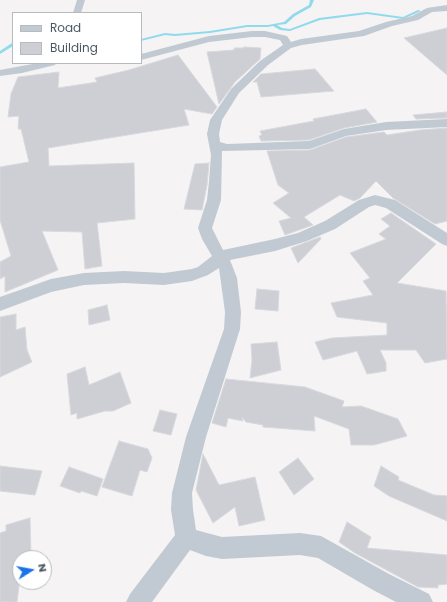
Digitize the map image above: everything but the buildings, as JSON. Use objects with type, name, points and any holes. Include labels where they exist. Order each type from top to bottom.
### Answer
[{"type":"street","points":[[78,12],[81,0]]},
{"type":"street","points":[[138,602],[186,538],[182,510],[182,493],[196,437],[232,329],[233,312],[230,278],[221,257],[209,239],[205,228],[214,200],[218,167],[213,134],[216,120],[235,91],[245,84],[264,63],[288,46],[301,42],[351,36],[389,24],[415,18],[430,10],[447,8]]},
{"type":"street","points":[[142,57],[209,39],[252,34],[265,34],[284,38],[288,46]]},
{"type":"street","points":[[0,73],[22,70],[38,64]]},
{"type":"street","points":[[215,144],[226,148],[310,145],[344,133],[386,126],[447,123]]},
{"type":"street","points":[[0,304],[51,286],[84,279],[124,277],[164,279],[192,275],[203,271],[221,257],[244,250],[296,240],[330,224],[364,202],[375,200],[390,204],[447,240]]},
{"type":"street","points":[[186,538],[206,545],[222,548],[300,544],[321,547],[381,582],[421,602]]},
{"type":"waterway","points":[[142,40],[165,34],[175,35],[210,32],[247,26],[268,26],[285,23],[294,15],[310,6],[312,0]]},
{"type":"waterway","points":[[274,25],[281,29],[290,30],[319,19],[367,13],[403,18],[419,11]]},
{"type":"waterway","points":[[0,53],[12,45]]}]
